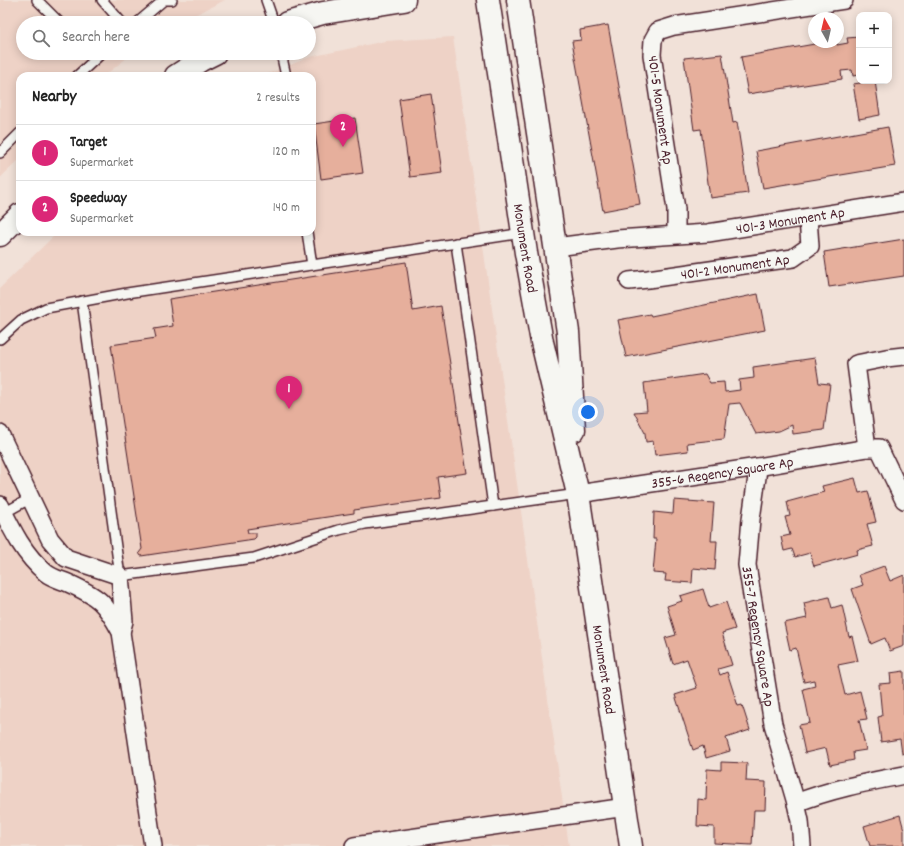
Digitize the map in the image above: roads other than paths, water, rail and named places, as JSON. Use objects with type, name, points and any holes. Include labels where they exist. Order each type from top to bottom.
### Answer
[{"type":"main road","points":[[312,16],[404,0]]},
{"type":"main road","name":"Monument Road","points":[[488,0],[523,233],[542,342],[578,494],[631,846]]},
{"type":"main road","name":"Monument Road","points":[[518,0],[568,332],[578,494]]},
{"type":"main road","points":[[182,72],[201,60]]},
{"type":"main road","points":[[0,235],[16,220]]},
{"type":"street","name":"401-5 Monument Ap","points":[[676,234],[676,209],[652,55],[653,40],[658,31],[674,26],[844,0]]},
{"type":"street","name":"401-3 Monument Ap","points":[[556,247],[616,239],[708,233],[904,202]]},
{"type":"street","name":"401-2 Monument Ap","points":[[629,281],[793,258],[810,246],[808,218]]},
{"type":"street","points":[[904,356],[856,364],[867,448],[879,448],[904,500]]},
{"type":"street","points":[[0,434],[50,539],[66,558],[120,576]]},
{"type":"street","name":"355-6 Regency Square Ap","points":[[578,494],[758,467],[867,448]]},
{"type":"street","name":"355-7 Regency Square Ap","points":[[758,467],[747,565],[773,724],[796,803],[800,821],[802,846]]},
{"type":"street","points":[[1,511],[13,533],[30,558],[47,574],[93,595],[103,603],[121,632],[153,846]]},
{"type":"street","points":[[68,584],[91,584],[120,576]]},
{"type":"street","points":[[120,576],[124,621],[121,632]]},
{"type":"street","points":[[796,803],[812,796],[904,775]]},
{"type":"street","points":[[354,846],[387,844],[626,807]]},
{"type":"lane","points":[[36,0],[53,16]]},
{"type":"lane","points":[[145,16],[164,0],[172,0]]},
{"type":"lane","points":[[266,0],[272,16]]},
{"type":"lane","points":[[103,2],[116,16]]},
{"type":"lane","points":[[80,72],[88,60]]},
{"type":"lane","points":[[283,60],[285,72]]},
{"type":"lane","points":[[0,153],[16,137]]},
{"type":"lane","points":[[0,339],[21,320],[46,308],[128,293],[523,233]]},
{"type":"lane","points":[[308,236],[312,265]]},
{"type":"lane","points":[[456,243],[493,506]]},
{"type":"lane","points":[[82,301],[120,576],[254,558],[339,530],[365,524],[578,494]]},
{"type":"lane","points":[[1,511],[30,498]]},
{"type":"place","name":"Speedway","points":[[343,147]]},
{"type":"place","name":"Target","points":[[289,409]]}]
